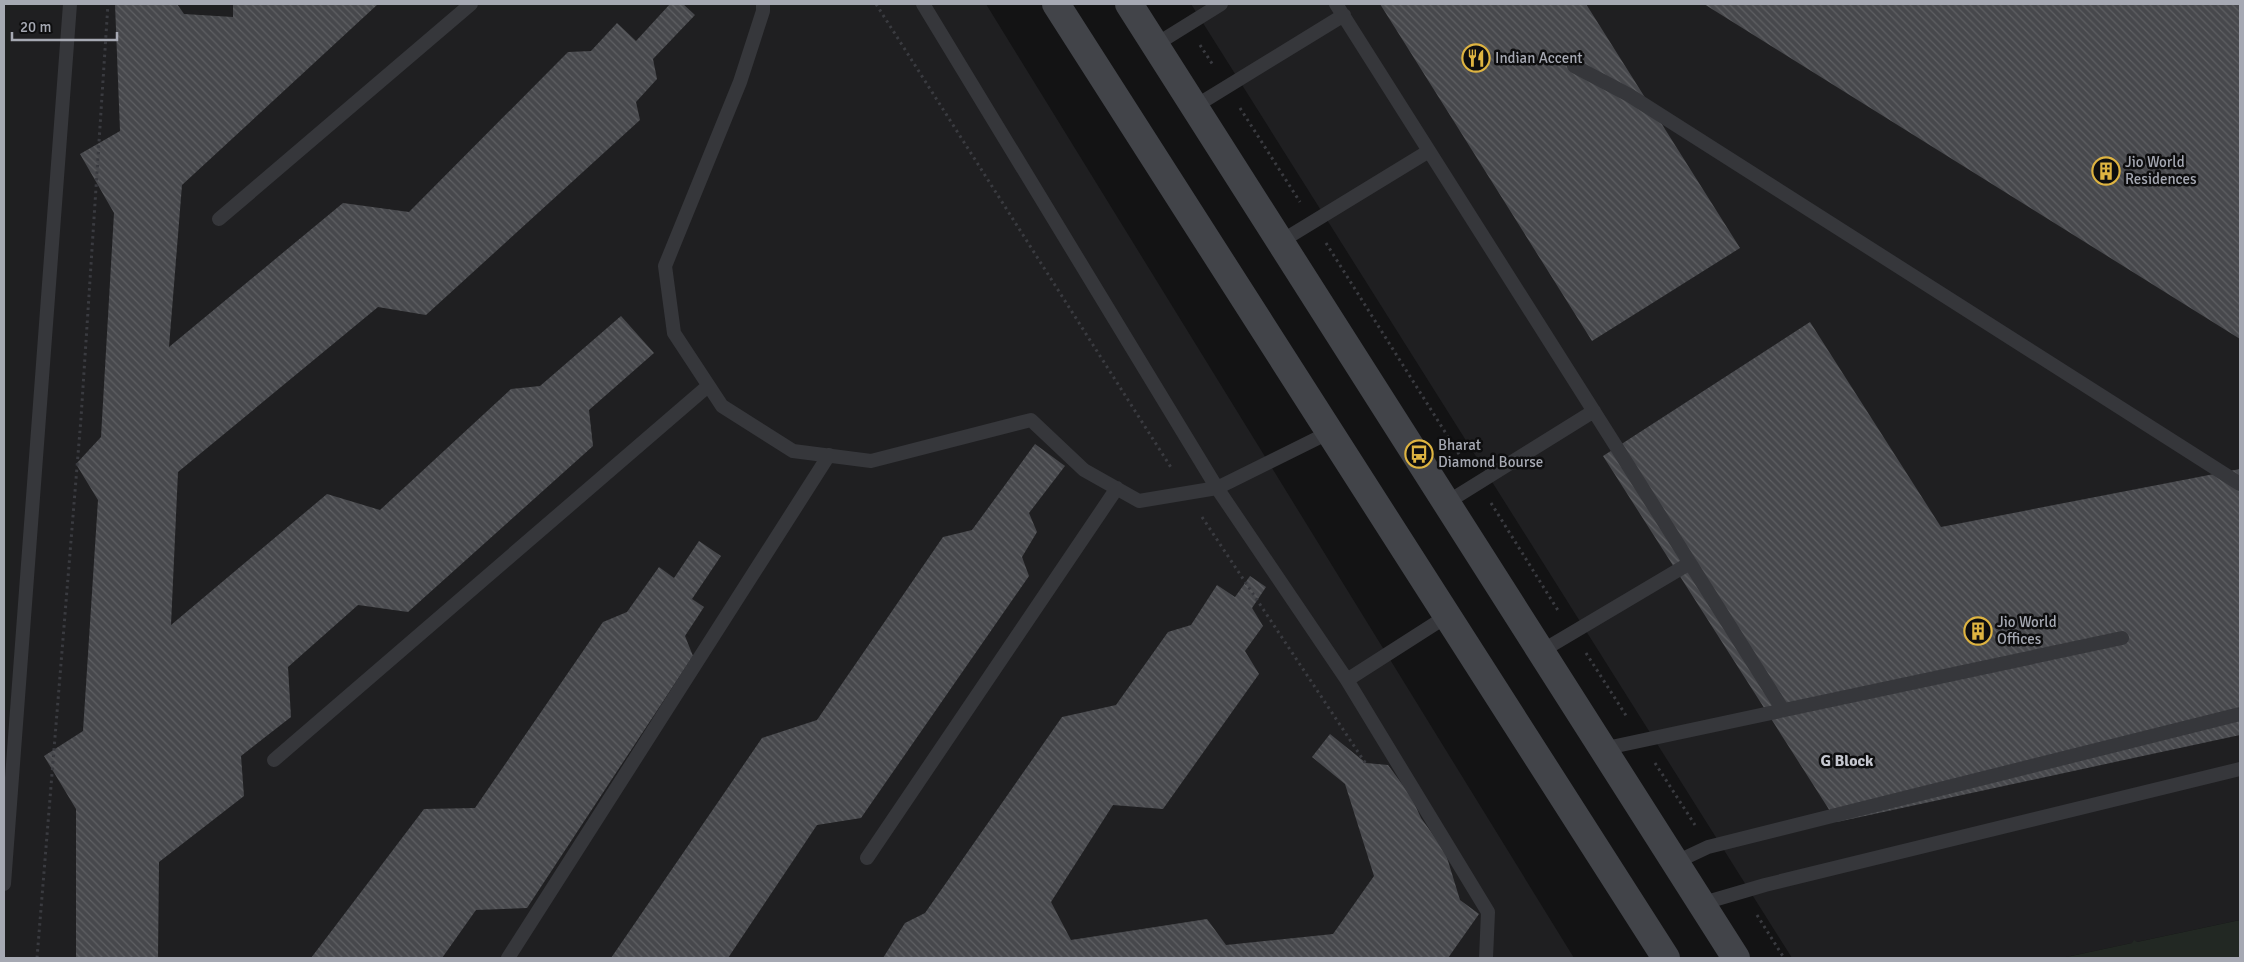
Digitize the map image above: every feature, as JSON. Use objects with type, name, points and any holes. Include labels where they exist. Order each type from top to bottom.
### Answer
[{"type":"main road","points":[[1056,4],[1666,958]]},
{"type":"main road","points":[[1129,4],[1736,958]]},
{"type":"lane","points":[[4,884],[70,4]]},
{"type":"lane","points":[[219,219],[471,4]]},
{"type":"lane","points":[[763,4],[763,11],[740,82],[665,266],[674,333],[722,406],[792,451],[871,460],[1031,420],[1084,470],[1139,501],[1217,488],[1330,432]]},
{"type":"lane","points":[[923,4],[1217,488],[1347,680],[1488,912],[1486,958]]},
{"type":"lane","points":[[1155,45],[1221,4]]},
{"type":"lane","points":[[1194,107],[1340,10],[1783,710]]},
{"type":"lane","points":[[1574,66],[1628,95],[2240,484]]},
{"type":"lane","points":[[1280,242],[1429,151]]},
{"type":"lane","points":[[274,760],[708,386]]},
{"type":"lane","points":[[1446,503],[1594,411]]},
{"type":"lane","points":[[508,958],[830,455]]},
{"type":"lane","points":[[867,858],[1117,488]]},
{"type":"lane","points":[[1540,652],[1690,563]]},
{"type":"lane","points":[[1347,680],[1447,616]]},
{"type":"lane","points":[[1602,749],[2122,638]]},
{"type":"lane","points":[[1674,863],[1708,847],[2240,714]]},
{"type":"lane","points":[[1700,904],[1749,889],[2240,769]]},
{"type":"path","points":[[37,958],[80,418],[108,4]]},
{"type":"shaded area","points":[[4,4],[986,4],[1574,958],[4,958]]},
{"type":"shaded area","points":[[1191,4],[2240,4],[2240,920],[2062,958],[1792,958]]},
{"type":"shaded area","points":[[2240,920],[2240,958],[2062,958],[2132,943],[2134,940],[2137,942]]},
{"type":"building","points":[[115,4],[177,4],[184,14],[233,17],[233,4],[378,4],[182,185],[169,347],[343,203],[409,212],[568,52],[591,51],[617,23],[636,41],[670,4],[683,4],[695,15],[653,59],[657,79],[636,102],[640,120],[426,315],[378,307],[178,472],[171,625],[327,494],[380,510],[511,389],[540,386],[621,316],[654,353],[589,410],[593,446],[408,612],[358,605],[288,667],[291,717],[241,756],[244,796],[159,862],[158,958],[76,958],[76,809],[44,756],[83,731],[98,500],[76,464],[101,437],[114,213],[80,154],[120,131]]},
{"type":"building","points":[[1380,4],[1586,4],[1740,248],[1592,341]]},
{"type":"building","name":"Jio World Residences","points":[[1704,4],[2240,4],[2240,339]]},
{"type":"building","name":"Jio World Offices","points":[[1810,322],[1941,527],[2240,469],[2240,735],[1837,822],[1603,456]]},
{"type":"building","points":[[1035,444],[1065,466],[1029,513],[1037,532],[1022,557],[1029,576],[861,818],[817,825],[728,958],[611,958],[762,738],[817,720],[943,537],[972,530]]},
{"type":"building","points":[[699,541],[721,556],[692,599],[704,607],[685,636],[693,656],[527,908],[476,910],[442,958],[311,958],[424,809],[475,808],[603,622],[627,612],[659,567],[674,578]]},
{"type":"building","points":[[1250,576],[1266,587],[1252,608],[1263,626],[1245,651],[1259,674],[1163,809],[1113,805],[1051,902],[1071,940],[1207,919],[1226,945],[1333,934],[1374,876],[1345,784],[1312,757],[1330,734],[1366,763],[1388,765],[1411,796],[1421,818],[1445,851],[1460,900],[1479,914],[1448,958],[883,958],[905,923],[925,913],[1062,717],[1116,705],[1168,632],[1191,625],[1217,585],[1235,597]]},
{"type":"place","name":"Indian Accent","points":[[1476,58]]},
{"type":"place","name":"Jio World Residences","points":[[2106,171]]},
{"type":"place","name":"Bharat Diamond Bourse","points":[[1419,454]]},
{"type":"place","name":"Jio World Offices","points":[[1978,631]]},
{"type":"district","name":"G Block","points":[[1847,760]]}]
